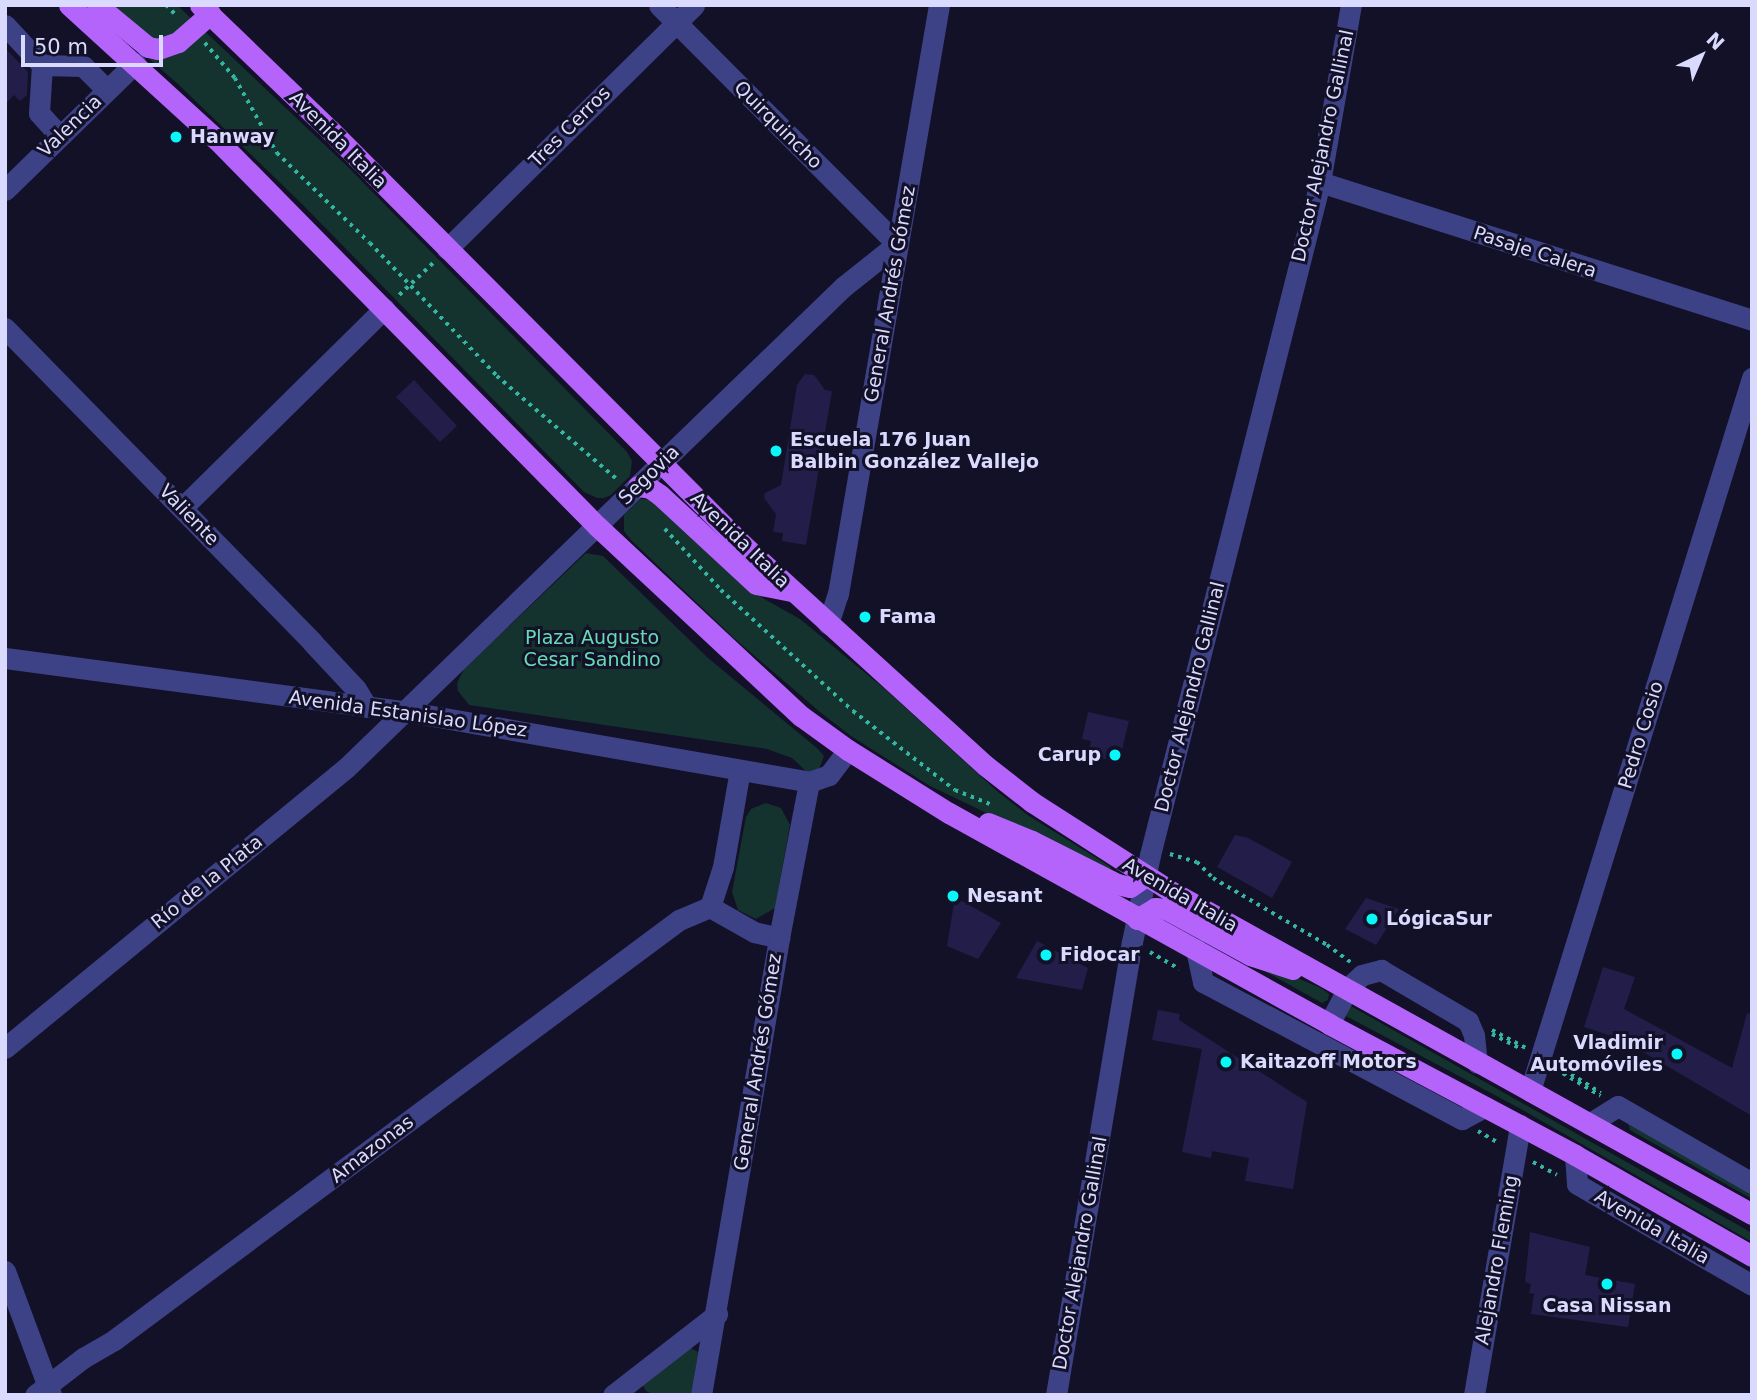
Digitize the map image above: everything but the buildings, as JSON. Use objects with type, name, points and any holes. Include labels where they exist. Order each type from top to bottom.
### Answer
[{"type":"main road","name":"Avenida Italia","points":[[69,5],[135,63],[303,224],[597,526],[757,678],[801,716],[848,750],[949,813],[1329,1024],[1575,1155],[1752,1256]]},
{"type":"main road","points":[[97,5],[148,47],[167,47],[192,30],[210,8]]},
{"type":"main road","name":"Avenida Italia","points":[[210,8],[661,464],[828,624],[986,766],[1073,831],[1146,876],[1752,1214]]},
{"type":"main road","points":[[634,489],[650,488],[660,495],[756,584],[793,591]]},
{"type":"main road","points":[[949,813],[999,826],[1117,884],[1130,887],[1146,876]]},
{"type":"main road","points":[[1137,919],[1155,908],[1166,909],[1250,955],[1293,969],[1307,967]]},
{"type":"street","name":"Quirquincho","points":[[659,5],[897,244]]},
{"type":"street","name":"Tres Cerros","points":[[447,249],[694,5]]},
{"type":"street","name":"General Andrés Gómez","points":[[828,624],[838,594],[939,5]]},
{"type":"street","name":"Doctor Alejandro Gallinal","points":[[1056,1395],[1132,942],[1146,876],[1320,182],[1351,5]]},
{"type":"street","points":[[5,25],[42,65],[83,66],[107,90]]},
{"type":"street","name":"Valencia","points":[[5,190],[135,63]]},
{"type":"street","points":[[42,65],[38,113],[60,136]]},
{"type":"street","name":"Pasaje Calera","points":[[1320,182],[1752,320]]},
{"type":"street","name":"Segovia","points":[[404,711],[843,287],[897,244]]},
{"type":"street","points":[[182,508],[384,309]]},
{"type":"street","name":"Valiente","points":[[5,328],[338,669],[367,707]]},
{"type":"street","name":"Pedro Cosio","points":[[1530,1091],[1752,378]]},
{"type":"street","name":"Avenida Estanislao López","points":[[5,658],[404,711],[809,782]]},
{"type":"street","name":"Río de la Plata","points":[[5,1048],[346,768],[404,711]]},
{"type":"street","points":[[809,782],[829,775],[848,750]]},
{"type":"street","points":[[740,770],[723,867],[710,907],[754,932],[779,937]]},
{"type":"street","name":"General Andrés Gómez","points":[[701,1395],[717,1314],[779,937],[809,782]]},
{"type":"street","name":"Amazonas","points":[[45,1391],[679,920],[710,907]]},
{"type":"street","name":"Avenida Italia","points":[[1196,949],[1203,982]]},
{"type":"street","points":[[1329,1024],[1349,988],[1362,975],[1381,970],[1468,1021],[1474,1035],[1477,1063]]},
{"type":"street","points":[[1203,982],[1462,1119],[1485,1107]]},
{"type":"street","points":[[1589,1124],[1618,1106],[1752,1183]]},
{"type":"street","name":"Alejandro Fleming","points":[[1474,1395],[1520,1125]]},
{"type":"street","name":"Avenida Italia","points":[[1575,1155],[1577,1184],[1752,1285]]},
{"type":"street","points":[[5,1271],[45,1391]]},
{"type":"street","points":[[613,1395],[717,1314]]},
{"type":"path","points":[[166,5],[227,66],[277,153],[370,243],[497,376],[634,489]]},
{"type":"path","points":[[384,309],[447,249]]},
{"type":"path","points":[[662,526],[721,590],[853,711],[955,790],[976,796],[998,808]]},
{"type":"path","points":[[1165,852],[1197,862],[1213,878],[1327,944],[1359,968],[1381,970]]},
{"type":"path","points":[[1132,942],[1203,982]]},
{"type":"green space","points":[[88,5],[177,5],[348,167],[627,452],[632,461],[630,476],[611,495],[604,498],[584,492],[303,205],[178,84]]},
{"type":"green space","points":[[641,499],[651,500],[752,592],[800,619],[886,690],[998,792],[1029,816],[1111,867],[1110,872],[930,786],[851,736],[820,712],[735,639],[631,540],[624,531],[624,515]]},
{"type":"green space","name":"Plaza Augusto Cesar Sandino","points":[[586,553],[603,556],[708,658],[818,749],[824,756],[819,769],[806,771],[792,758],[767,749],[469,705],[458,691],[457,683],[464,669]]},
{"type":"green space","points":[[766,803],[781,808],[790,825],[775,908],[756,919],[738,910],[732,892],[746,817],[751,809]]},
{"type":"green space","points":[[1164,915],[1250,958],[1321,988],[1329,994],[1328,1000],[1322,1003]]},
{"type":"green space","points":[[1349,1005],[1752,1233],[1752,1242],[1521,1109],[1346,1016]]},
{"type":"green space","points":[[1628,1123],[1752,1192],[1752,1199],[1630,1130]]},
{"type":"green space","points":[[689,1347],[698,1352],[692,1395],[655,1395],[646,1391],[642,1384]]},
{"type":"place","name":"Hanway","points":[[176,137]]},
{"type":"place","name":"Escuela 176 Juan Balbin González Vallejo","points":[[776,451]]},
{"type":"place","name":"Fama","points":[[865,617]]},
{"type":"place","name":"Carup","points":[[1115,755]]},
{"type":"place","name":"Nesant","points":[[953,896]]},
{"type":"place","name":"LógicaSur","points":[[1372,919]]},
{"type":"place","name":"Fidocar","points":[[1046,955]]},
{"type":"place","name":"Vladimir Automóviles","points":[[1677,1054]]},
{"type":"place","name":"Kaitazoff Motors","points":[[1226,1062]]},
{"type":"place","name":"Casa Nissan","points":[[1607,1284]]}]
